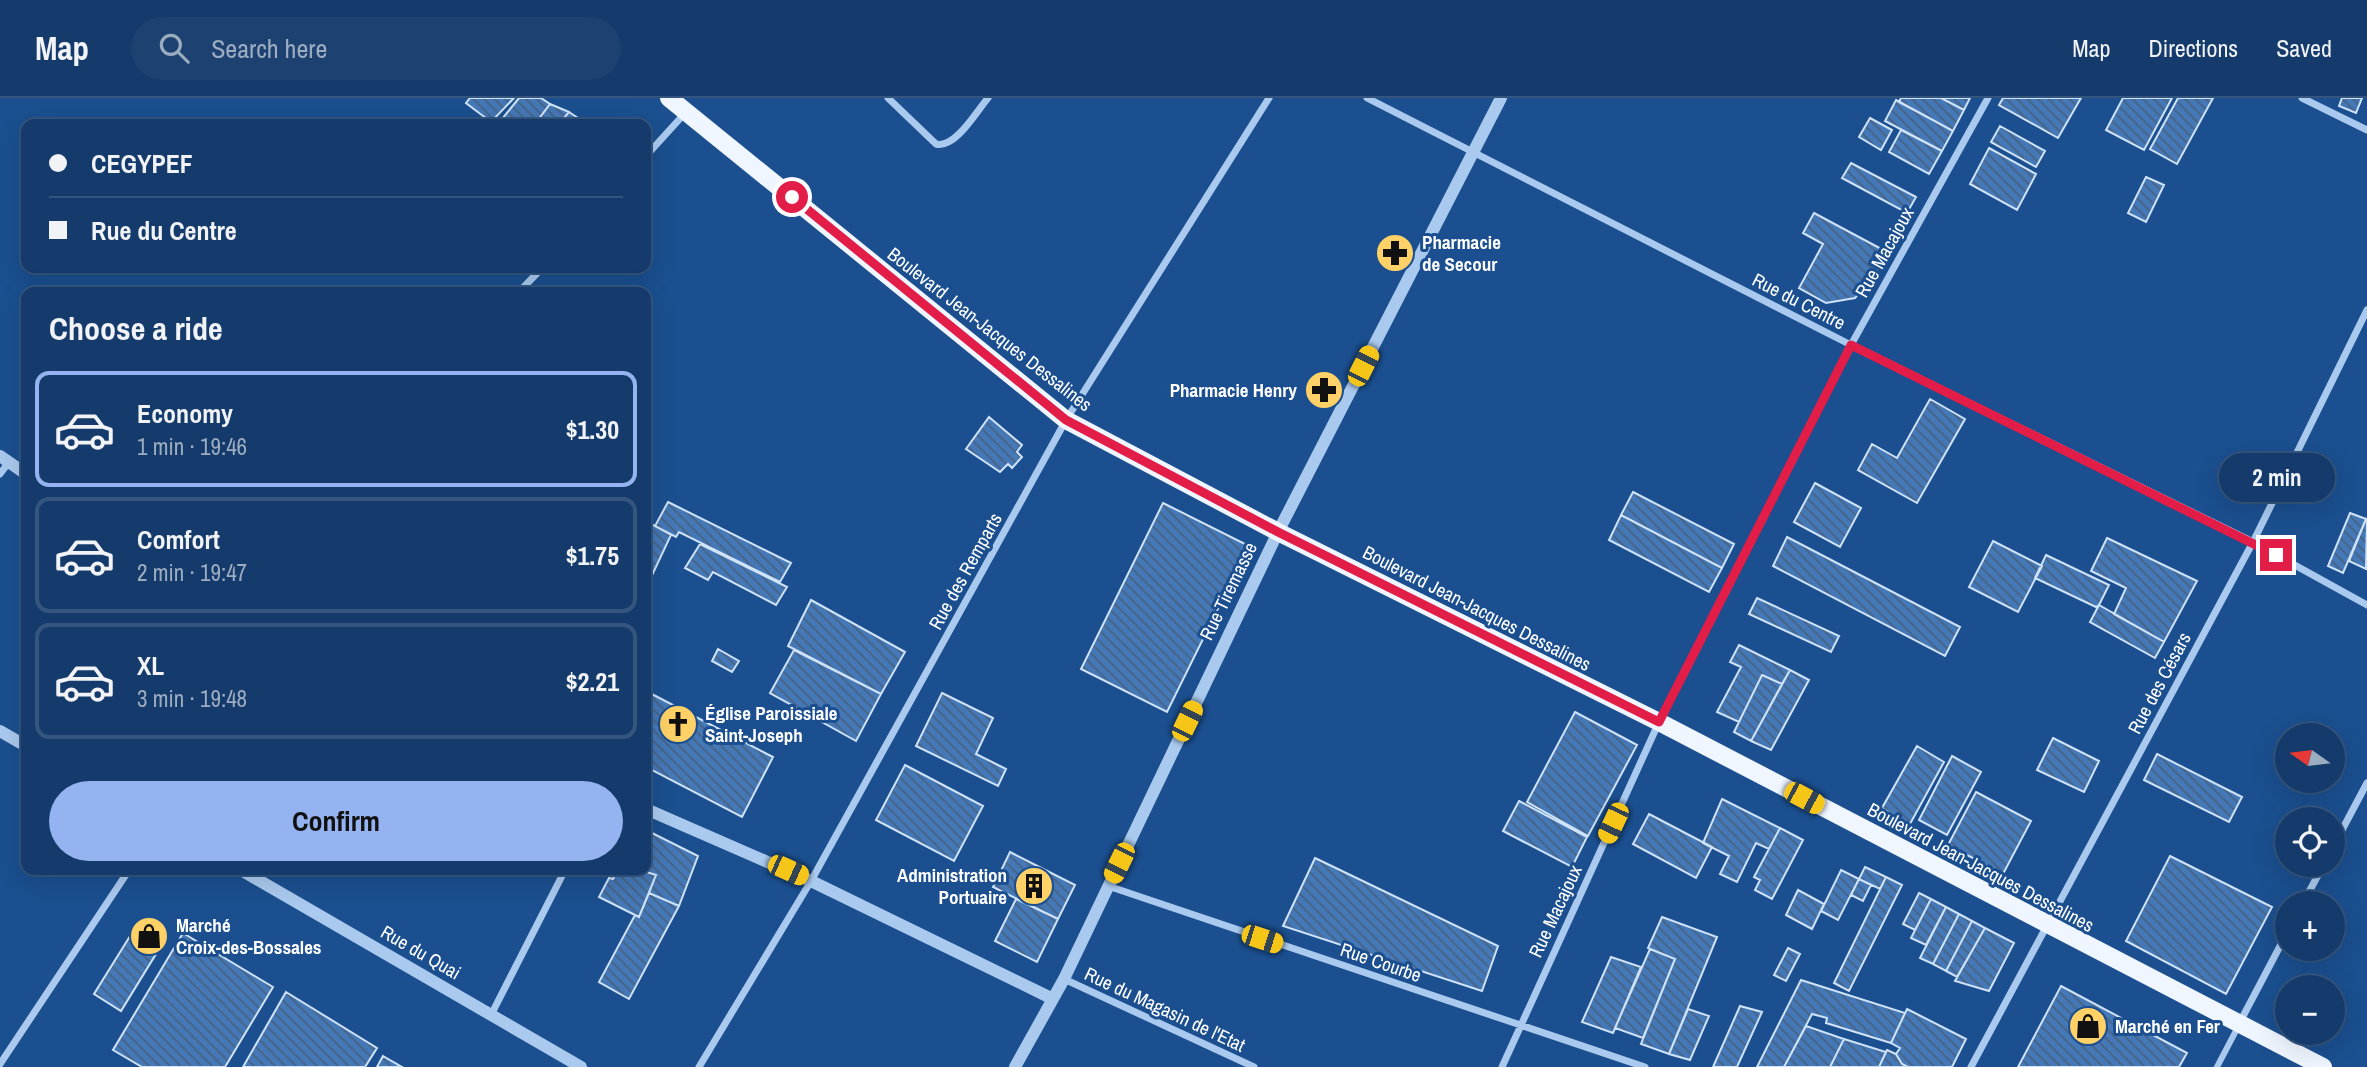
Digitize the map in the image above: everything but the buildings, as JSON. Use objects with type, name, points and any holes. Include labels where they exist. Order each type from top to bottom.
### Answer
[{"type":"main road","name":"Boulevard Jean-Jacques Dessalines","points":[[669,98],[1066,420],[1278,532],[1659,722],[2323,1067]]},
{"type":"street","points":[[888,98],[936,144],[944,146],[953,141],[988,98]]},
{"type":"street","name":"Rue des Remparts","points":[[699,1067],[811,881],[1066,420],[1269,98]]},
{"type":"street","name":"Rue du Centre","points":[[1367,98],[1851,345],[2253,542],[2367,605]]},
{"type":"street","name":"Rue Tiremasse","points":[[1015,1067],[1051,998],[1064,979],[1278,532],[1501,98]]},
{"type":"street","name":"Rue Macajoux","points":[[1502,1067],[1659,722],[1851,345],[1988,98]]},
{"type":"street","points":[[2302,98],[2367,130]]},
{"type":"street","points":[[651,151],[687,111]]},
{"type":"street","points":[[524,287],[537,273]]},
{"type":"street","name":"Rue des Césars","points":[[1971,1067],[2253,542],[2367,310]]},
{"type":"street","points":[[0,474],[4,459],[21,471]]},
{"type":"street","points":[[0,732],[21,743]]},
{"type":"street","points":[[2345,824],[2367,783]]},
{"type":"street","points":[[651,811],[811,881],[1051,998]]},
{"type":"street","points":[[0,1064],[126,875]]},
{"type":"street","name":"Rue du Quai","points":[[250,875],[581,1067]]},
{"type":"street","points":[[491,1016],[562,875]]},
{"type":"street","name":"Rue Courbe","points":[[1108,886],[1645,1067]]},
{"type":"street","points":[[2217,1067],[2275,956]]},
{"type":"street","name":"Rue du Magasin de l'Etat","points":[[1064,979],[1254,1067]]},
{"type":"place","name":"Pharmacie de Secour","points":[[1395,253]]},
{"type":"place","name":"Pharmacie Henry","points":[[1324,390]]},
{"type":"place","name":"Église Paroissiale Saint-Joseph","points":[[678,724]]},
{"type":"place","name":"Administration Portuaire","points":[[1034,886]]},
{"type":"place","name":"Marché Croix-des-Bossales","points":[[149,936]]},
{"type":"place","name":"Marché en Fer","points":[[2088,1026]]},
{"type":"route","points":[[792,197],[1066,420],[1278,532],[1659,722],[1851,345],[2276,555]]}]
